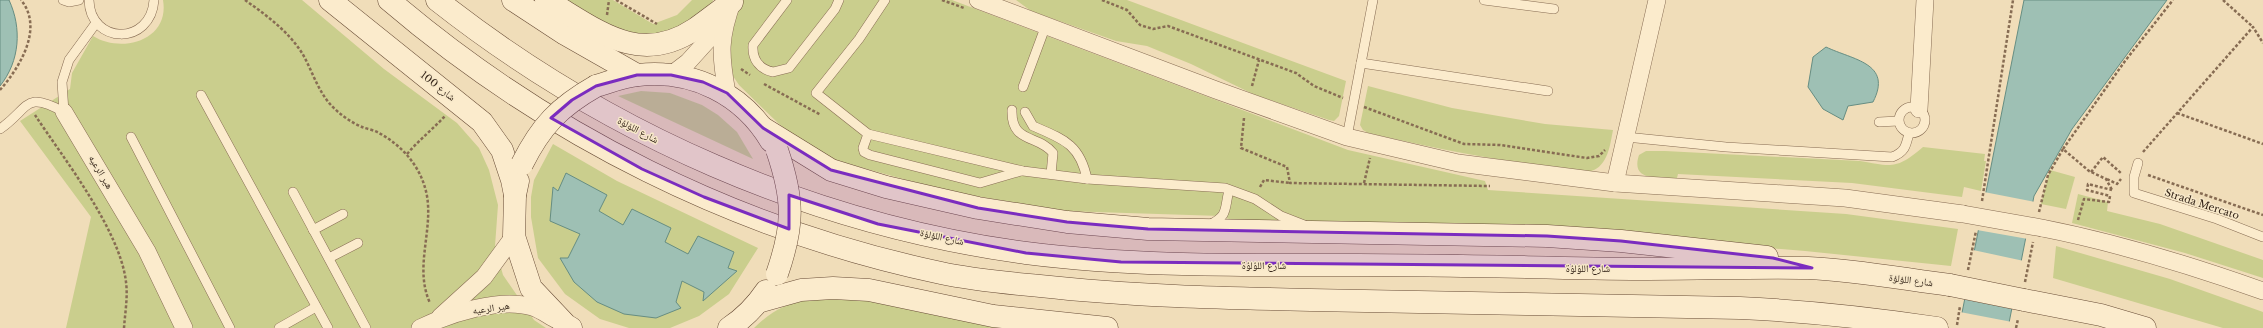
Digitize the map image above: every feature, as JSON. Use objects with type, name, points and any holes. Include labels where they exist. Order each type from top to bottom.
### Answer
[{"type":"main road","name":"شارع 100","points":[[330,0],[482,122],[493,135],[508,165],[515,196]]},
{"type":"main road","points":[[389,0],[508,91],[583,137],[642,169],[752,217],[859,252],[942,273],[1009,283],[1115,295],[1747,309],[1808,312],[1874,318],[1937,328]]},
{"type":"main road","name":"شارع اللؤلؤة","points":[[438,0],[510,54],[557,84],[661,142],[724,171],[818,205],[878,224],[953,240],[1026,253],[1121,262],[1519,268],[1812,268],[1958,280],[2023,301],[2100,315],[2145,328]]},
{"type":"main road","points":[[513,0],[565,34],[637,75]]},
{"type":"main road","points":[[546,0],[616,39],[632,45],[644,46],[666,43],[675,39],[695,29],[730,7]]},
{"type":"main road","points":[[568,327],[531,288],[514,236],[515,196],[522,164],[534,139],[551,117],[572,100],[596,86],[637,75],[671,74],[703,82],[727,93],[746,109],[763,128],[777,150],[788,180],[791,212],[787,244],[777,274],[758,302],[736,325]]},
{"type":"main road","points":[[763,128],[831,170],[886,187],[978,208],[1067,222],[1148,229],[1547,236],[1621,241],[1773,258],[1812,268]]},
{"type":"main road","points":[[758,302],[801,290],[847,289],[898,296],[993,316],[1107,328]]},
{"type":"street","points":[[978,0],[997,3],[1046,25],[1223,93],[1347,137],[1458,163],[1615,183],[1845,198],[1963,214],[2038,227],[2119,244],[2192,265],[2263,291]]},
{"type":"street","points":[[1615,183],[1657,0]]},
{"type":"street","points":[[1919,109],[1925,0]]},
{"type":"street","points":[[671,74],[688,62],[730,7]]},
{"type":"street","points":[[727,93],[720,55],[730,7]]},
{"type":"street","name":"هير الرعيه","points":[[64,112],[143,244],[182,326]]},
{"type":"street","name":"هير الرعيه","points":[[437,320],[484,278],[514,236]]},
{"type":"street","name":"هير الرعيه","points":[[420,328],[437,320],[482,307],[511,305],[532,307],[568,327]]},
{"type":"lane","points":[[63,0],[69,2],[79,0]]},
{"type":"lane","points":[[89,0],[91,15],[96,23],[108,32],[123,35],[137,31],[148,21],[154,0]]},
{"type":"lane","points":[[787,0],[753,45],[754,56],[758,64],[773,72],[789,68],[835,8],[839,0]]},
{"type":"lane","points":[[885,0],[859,39],[816,93],[868,134],[1023,171],[1087,179],[1229,190],[1255,199],[1282,216],[1323,233]]},
{"type":"lane","points":[[1347,137],[1373,0]]},
{"type":"lane","points":[[1484,0],[1554,9]]},
{"type":"lane","name":"هير الرعيه","points":[[64,112],[62,82],[69,60],[96,23]]},
{"type":"lane","points":[[1023,88],[1046,25]]},
{"type":"lane","points":[[1361,63],[1548,92]]},
{"type":"lane","points":[[201,95],[328,328]]},
{"type":"lane","points":[[0,129],[28,104],[36,100],[46,102],[64,112]]},
{"type":"lane","points":[[1911,107],[1919,109],[1924,117],[1924,126],[1918,132],[1909,133],[1901,129],[1898,121],[1903,110],[1911,107]]},
{"type":"lane","points":[[1012,110],[1014,125],[1020,134],[1030,140],[1049,147],[1053,153],[1051,174]]},
{"type":"lane","points":[[1025,112],[1033,126],[1060,137],[1070,144],[1080,156],[1087,179]]},
{"type":"lane","points":[[1879,122],[1898,121]]},
{"type":"lane","points":[[1626,137],[1726,147],[1892,157],[1901,154],[1906,146],[1909,133]]},
{"type":"lane","points":[[868,134],[863,148],[864,152],[870,155],[980,183],[1023,171]]},
{"type":"lane","points":[[131,137],[230,328]]},
{"type":"lane","name":"Strada Mercato","points":[[2134,167],[2134,193],[2217,219],[2263,237]]},
{"type":"lane","points":[[1198,230],[1223,217],[1226,210],[1229,190]]},
{"type":"lane","points":[[293,192],[366,328]]},
{"type":"lane","points":[[313,230],[343,214]]},
{"type":"lane","points":[[329,258],[358,243]]},
{"type":"lane","points":[[279,328],[316,307]]},
{"type":"path","points":[[0,90],[28,47],[30,28],[26,6],[21,0]]},
{"type":"path","points":[[245,0],[270,18],[291,38],[302,54],[319,88],[342,115],[361,127],[378,132],[407,154],[420,175],[427,196],[427,218],[423,264],[424,290],[437,320]]},
{"type":"path","points":[[1981,205],[2013,0]]},
{"type":"path","points":[[2016,328],[2023,301],[2048,174],[2125,61],[2173,0]]},
{"type":"path","points":[[2223,0],[2253,27],[2263,43]]},
{"type":"path","points":[[2142,153],[2253,27]]},
{"type":"path","points":[[1250,94],[1259,60]]},
{"type":"path","points":[[407,154],[419,140],[431,131],[456,100]]},
{"type":"path","points":[[28,104],[104,222],[121,258],[126,283],[124,328]]},
{"type":"path","points":[[2177,113],[2263,144]]},
{"type":"path","points":[[1364,183],[1373,143]]},
{"type":"path","points":[[2064,149],[2091,172],[2117,184],[2130,168],[2134,167],[2263,215]]},
{"type":"path","points":[[2091,172],[2103,157],[2122,174],[2134,167]]},
{"type":"path","points":[[2077,224],[2084,199],[2109,202],[2110,196],[2087,190],[2088,184],[2112,190],[2106,179]]},
{"type":"path","points":[[1255,199],[1264,180],[1290,182]]},
{"type":"path","points":[[1958,280],[1976,228]]},
{"type":"path","points":[[1956,328],[1961,305]]},
{"type":"highlighted area","points":[[637,75],[671,75],[703,82],[727,93],[763,128],[831,170],[978,208],[1067,222],[1148,229],[1547,236],[1621,241],[1773,258],[1812,268],[1121,262],[1026,253],[878,224],[789,195],[789,229],[704,197],[642,169],[551,118],[572,100],[596,86]]},
{"type":"green space","points":[[163,0],[302,0],[384,69],[457,123],[479,148],[489,170],[498,205],[495,246],[503,275],[534,320],[546,328],[66,328],[91,217],[20,121],[70,89],[72,73],[93,36],[117,44],[142,40],[152,34],[159,25],[163,14]]},
{"type":"green space","points":[[557,0],[613,0],[653,24],[677,15],[692,0],[713,0],[712,5],[668,35],[627,35]]},
{"type":"green space","points":[[743,0],[952,0],[1348,150],[1485,181],[1488,190],[1846,214],[1958,229],[1951,266],[1805,251],[1614,235],[1232,220],[1221,216],[1064,211],[947,191],[834,160],[806,145],[779,124],[739,85],[731,73],[729,34]]},
{"type":"green space","points":[[1016,0],[1127,0],[1346,81],[1339,116],[1334,121],[1329,120],[1255,95],[1191,64],[1147,46],[1116,41],[1031,11]]},
{"type":"green space","points":[[1368,86],[1452,108],[1545,124],[1613,130],[1605,160],[1601,165],[1591,171],[1578,172],[1473,155],[1368,133],[1363,130],[1360,125]]},
{"type":"green space","points":[[641,91],[670,93],[702,105],[718,115],[737,132],[753,159],[618,96]]},
{"type":"green space","points":[[553,144],[617,181],[758,248],[729,294],[699,316],[670,328],[629,328],[600,319],[565,294],[538,258],[531,217],[531,197],[534,180]]},
{"type":"green space","points":[[1923,147],[1985,154],[1984,161],[1986,161],[1981,191],[1964,187],[1962,197],[1852,183],[1678,174],[1677,178],[1655,177],[1642,174],[1637,164],[1639,155],[1646,151],[1665,151],[1860,161],[1888,165],[1900,163]]},
{"type":"green space","points":[[2050,170],[2075,177],[2066,209],[2041,204]]},
{"type":"green space","points":[[2078,194],[2108,202],[2107,211],[2160,224],[2263,260],[2263,278],[2185,253],[2072,223]]},
{"type":"green space","points":[[2056,246],[2170,279],[2263,312],[2263,328],[2223,328],[2053,278]]},
{"type":"green space","points":[[856,294],[1034,328],[754,328],[766,318],[789,304],[814,299]]},
{"type":"water","points":[[0,0],[9,0],[16,22],[17,44],[12,66],[0,86]]},
{"type":"water","points":[[2024,0],[2167,0],[2072,129],[2034,196],[2008,328],[1959,328]]},
{"type":"water","points":[[1826,47],[1867,65],[1874,71],[1878,79],[1878,89],[1873,102],[1848,106],[1843,120],[1823,109],[1808,87],[1813,57]]},
{"type":"water","points":[[566,173],[607,195],[599,211],[623,225],[632,209],[671,228],[665,242],[688,254],[698,236],[734,252],[728,268],[737,271],[703,301],[704,292],[682,281],[676,302],[681,308],[656,318],[624,314],[597,302],[574,282],[560,258],[568,258],[580,234],[550,221],[553,187],[558,191]]},
{"type":"pier","points":[[1984,192],[2035,202],[2028,239],[1977,230]]},
{"type":"pier","points":[[1973,250],[2024,261],[2014,309],[1963,299]]},
{"type":"pier","points":[[1960,312],[2012,322],[2010,328],[1957,328]]}]
